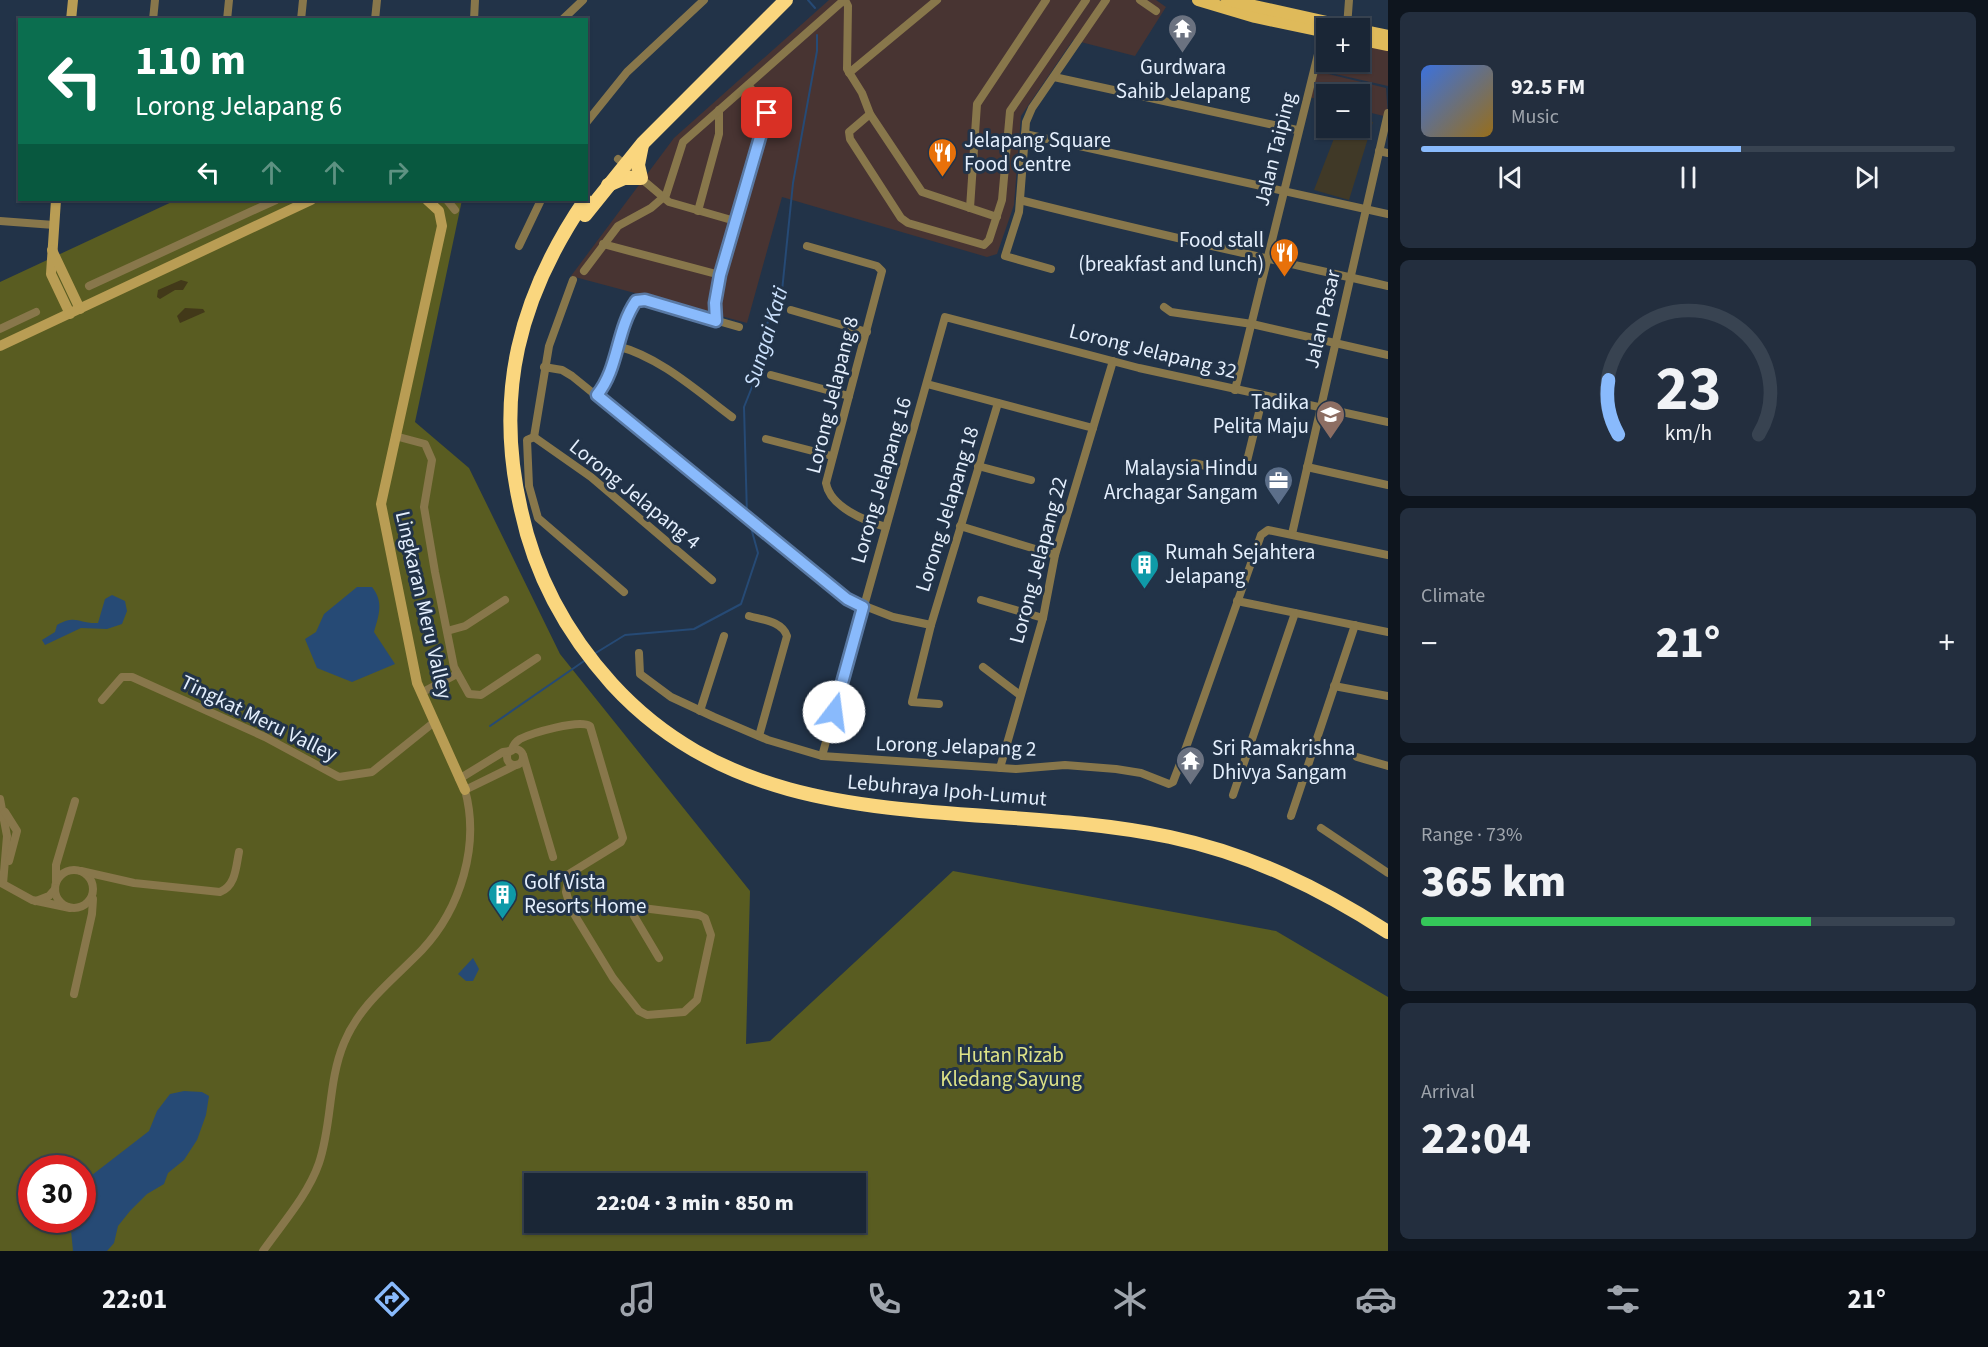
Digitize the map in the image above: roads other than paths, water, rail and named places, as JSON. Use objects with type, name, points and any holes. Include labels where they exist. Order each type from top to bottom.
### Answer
[{"type":"highway","name":"Lebuhraya Ipoh-Lumut","points":[[513,466],[519,386],[538,304],[560,253],[621,161],[643,143],[720,64],[785,2]]},
{"type":"highway","name":"Lebuhraya Ipoh-Lumut","points":[[588,196],[621,161],[654,120],[720,64]]},
{"type":"highway","points":[[606,186],[624,178],[641,178],[638,165],[643,143]]},
{"type":"highway","name":"Lebuhraya Ipoh-Lumut","points":[[584,201],[544,266],[525,319],[512,396],[510,443],[523,522],[537,566],[554,603],[578,641],[634,707],[673,737],[709,760],[753,779],[809,796],[864,806],[1054,820],[1174,838],[1250,858],[1282,872],[1388,932]]},
{"type":"main road","points":[[1198,0],[1254,17],[1316,27]]},
{"type":"main road","points":[[1227,0],[1246,2],[1316,25]]},
{"type":"main road","points":[[1370,32],[1388,36]]},
{"type":"main road","points":[[1370,41],[1388,45]]},
{"type":"street","points":[[71,18],[73,0]]},
{"type":"street","points":[[153,18],[155,0]]},
{"type":"street","points":[[227,18],[229,0]]},
{"type":"street","points":[[301,18],[303,0]]},
{"type":"street","points":[[375,18],[377,0]]},
{"type":"street","points":[[474,18],[475,0]]},
{"type":"street","points":[[564,18],[584,0]]},
{"type":"street","points":[[588,119],[627,72],[704,0]]},
{"type":"street","points":[[584,271],[618,226],[664,198],[680,147],[844,0],[848,6],[846,61],[849,73],[862,93],[870,114],[922,192],[997,217]]},
{"type":"street","points":[[849,73],[937,0]]},
{"type":"street","points":[[970,208],[977,104],[1047,0]]},
{"type":"street","points":[[870,114],[854,125],[849,132],[850,139],[904,221],[981,245],[989,240],[1002,200],[1010,111],[1086,0]]},
{"type":"street","points":[[1051,269],[1005,256],[1020,200],[1028,116],[1106,0]]},
{"type":"street","points":[[1140,0],[1156,11]]},
{"type":"street","points":[[1349,0],[1352,18]]},
{"type":"street","name":"Jalan Taiping","points":[[1235,390],[1282,190],[1316,62]]},
{"type":"street","points":[[1054,77],[1298,130]]},
{"type":"street","points":[[716,321],[715,303],[720,275],[767,113],[764,104],[748,85]]},
{"type":"street","points":[[698,211],[719,134],[719,110]]},
{"type":"street","name":"Jalan Pasar","points":[[1292,534],[1388,113]]},
{"type":"street","points":[[1025,134],[1388,214]]},
{"type":"street","points":[[1379,151],[1388,153]]},
{"type":"street","points":[[621,161],[664,198],[698,211],[735,221]]},
{"type":"street","points":[[1020,200],[1174,239],[1267,257],[1388,286]]},
{"type":"street","points":[[56,201],[51,274],[75,311]]},
{"type":"street","points":[[89,286],[274,201]]},
{"type":"street","points":[[0,346],[309,201]]},
{"type":"street","name":"Lingkaran Meru Valley","points":[[263,1251],[314,1176],[322,1154],[340,1055],[356,1019],[370,1000],[429,941],[450,908],[471,850],[471,822],[465,790],[421,693],[381,509],[381,497],[442,226],[439,211],[428,201]]},
{"type":"street","points":[[448,201],[455,210]]},
{"type":"street","points":[[519,246],[541,201]]},
{"type":"street","points":[[0,221],[54,225]]},
{"type":"street","points":[[184,243],[190,257]]},
{"type":"street","points":[[603,244],[720,275]]},
{"type":"street","name":"Lorong Jelapang 8","points":[[807,246],[877,266],[882,275],[826,483],[830,494],[862,520],[886,527]]},
{"type":"street","points":[[573,280],[553,329],[544,366],[534,437],[527,440],[526,454],[531,500],[538,518],[624,592]]},
{"type":"street","points":[[597,395],[609,378],[617,346],[636,301],[645,300],[739,327]]},
{"type":"street","points":[[1164,307],[1171,312],[1252,324],[1388,355]]},
{"type":"street","points":[[790,310],[867,332]]},
{"type":"street","points":[[0,329],[36,312]]},
{"type":"street","name":"Lorong Jelapang 32","points":[[945,317],[1235,390],[1388,422]]},
{"type":"street","name":"Lorong Jelapang 16","points":[[822,756],[945,317]]},
{"type":"street","points":[[617,346],[636,352],[670,371],[732,417]]},
{"type":"street","name":"Lorong Jelapang 22","points":[[1000,768],[1043,618],[1055,555],[1113,361]]},
{"type":"street","name":"Lorong Jelapang 18","points":[[544,366],[562,370],[597,395],[847,599],[893,617],[932,625]]},
{"type":"street","points":[[771,375],[849,396]]},
{"type":"street","points":[[927,384],[1093,428]]},
{"type":"street","points":[[1194,463],[1234,473],[1242,472],[1246,465],[1263,396]]},
{"type":"street","name":"Lorong Jelapang 18","points":[[939,704],[912,702],[960,526],[998,403]]},
{"type":"street","points":[[395,436],[425,444],[431,455],[424,507],[457,674],[470,694],[481,695],[537,658]]},
{"type":"street","name":"Lorong Jelapang 4","points":[[534,437],[591,477],[712,580]]},
{"type":"street","points":[[766,439],[832,456]]},
{"type":"street","points":[[978,466],[1031,480]]},
{"type":"street","points":[[1307,467],[1388,485]]},
{"type":"street","points":[[960,526],[1055,555]]},
{"type":"street","points":[[1388,555],[1268,530],[1261,535],[1237,601],[1388,632]]},
{"type":"street","points":[[447,631],[465,626],[505,600]]},
{"type":"street","points":[[981,600],[1043,618]]},
{"type":"street","name":"Lorong Jelapang 2","points":[[639,653],[639,670],[642,677],[671,697],[759,736],[822,756],[864,761],[1016,770],[1065,765],[1116,769],[1141,773],[1169,784],[1173,782],[1183,756],[1237,601]]},
{"type":"street","points":[[1233,795],[1295,613]]},
{"type":"street","points":[[749,616],[777,624],[787,636],[759,736]]},
{"type":"street","points":[[1291,816],[1355,625]]},
{"type":"street","points":[[700,711],[724,636]]},
{"type":"street","points":[[983,667],[1020,695]]},
{"type":"street","points":[[421,693],[457,674]]},
{"type":"street","name":"Tingkat Meru Valley","points":[[102,700],[122,677],[132,677],[273,741],[339,777],[372,772],[433,723]]},
{"type":"street","points":[[1334,686],[1388,696]]},
{"type":"street","points":[[528,772],[508,759],[518,740],[575,722],[586,723],[592,729],[623,838],[621,842],[571,872],[566,896],[607,969],[644,1014],[651,1016],[684,1012],[697,1000],[711,935],[705,918],[699,915],[634,907],[634,916],[659,958]]},
{"type":"street","points":[[528,737],[522,745],[522,754],[553,857]]},
{"type":"street","points":[[459,779],[503,752],[518,749],[522,754]]},
{"type":"street","points":[[465,790],[517,764],[522,754]]},
{"type":"street","points":[[1357,757],[1388,766]]},
{"type":"street","points":[[477,769],[483,782]]},
{"type":"street","points":[[75,801],[56,865],[55,886],[60,903],[85,915],[88,926]]},
{"type":"street","points":[[1,804],[7,836],[4,886],[36,901],[72,909],[88,903],[101,880],[112,879]]},
{"type":"street","points":[[1321,828],[1388,873]]},
{"type":"street","points":[[62,850],[64,863],[72,870]]},
{"type":"street","points":[[36,901],[49,896],[62,875],[72,870],[112,879],[220,892],[227,889],[232,882],[239,852]]},
{"type":"street","points":[[74,994],[92,915],[93,893],[89,877],[81,871]]},
{"type":"water","points":[[357,587],[372,587],[376,593],[379,609],[374,632],[395,664],[352,682],[317,668],[305,639],[316,632],[324,614]]},
{"type":"water","points":[[112,595],[125,601],[127,611],[122,624],[107,629],[81,628],[45,645],[42,640],[55,632],[57,625],[64,622],[73,620],[98,623],[105,599]]},
{"type":"water","points":[[473,958],[479,969],[473,981],[466,981],[458,974]]},
{"type":"water","points":[[184,1091],[202,1092],[209,1096],[206,1115],[197,1140],[184,1160],[168,1173],[164,1184],[147,1194],[130,1211],[118,1226],[114,1243],[107,1251],[73,1251],[71,1233],[96,1233],[96,1172],[149,1131],[157,1111],[170,1094]]},
{"type":"waterway","name":"Sungai Kati","points":[[808,0],[815,8]]},
{"type":"waterway","name":"Sungai Kati","points":[[747,515],[744,407],[758,372],[762,335],[782,291],[793,183],[817,51],[817,35]]},
{"type":"waterway","name":"Sungai Kati","points":[[594,654],[625,635],[694,629],[741,604],[758,553],[750,524]]},
{"type":"waterway","name":"Sungai Kati","points":[[490,726],[587,659]]},
{"type":"place","name":"Gurdwara Sahib Jelapang","points":[[1183,54]]},
{"type":"place","name":"Jelapang Square Food Centre","points":[[943,178]]},
{"type":"place","name":"Food stall (breakfast and lunch)","points":[[1285,278]]},
{"type":"place","name":"Tadika Pelita Maju","points":[[1330,440]]},
{"type":"place","name":"Malaysia Hindu Archagar Sangam","points":[[1279,506]]},
{"type":"place","name":"Rumah Sejahtera Jelapang","points":[[1144,590]]},
{"type":"place","name":"Sri Ramakrishna Dhivya Sangam","points":[[1191,786]]},
{"type":"place","name":"Golf Vista Resorts Home","points":[[503,920]]},
{"type":"park label","name":"Hutan Rizab Kledang Sayung","points":[[1011,1067]]}]
